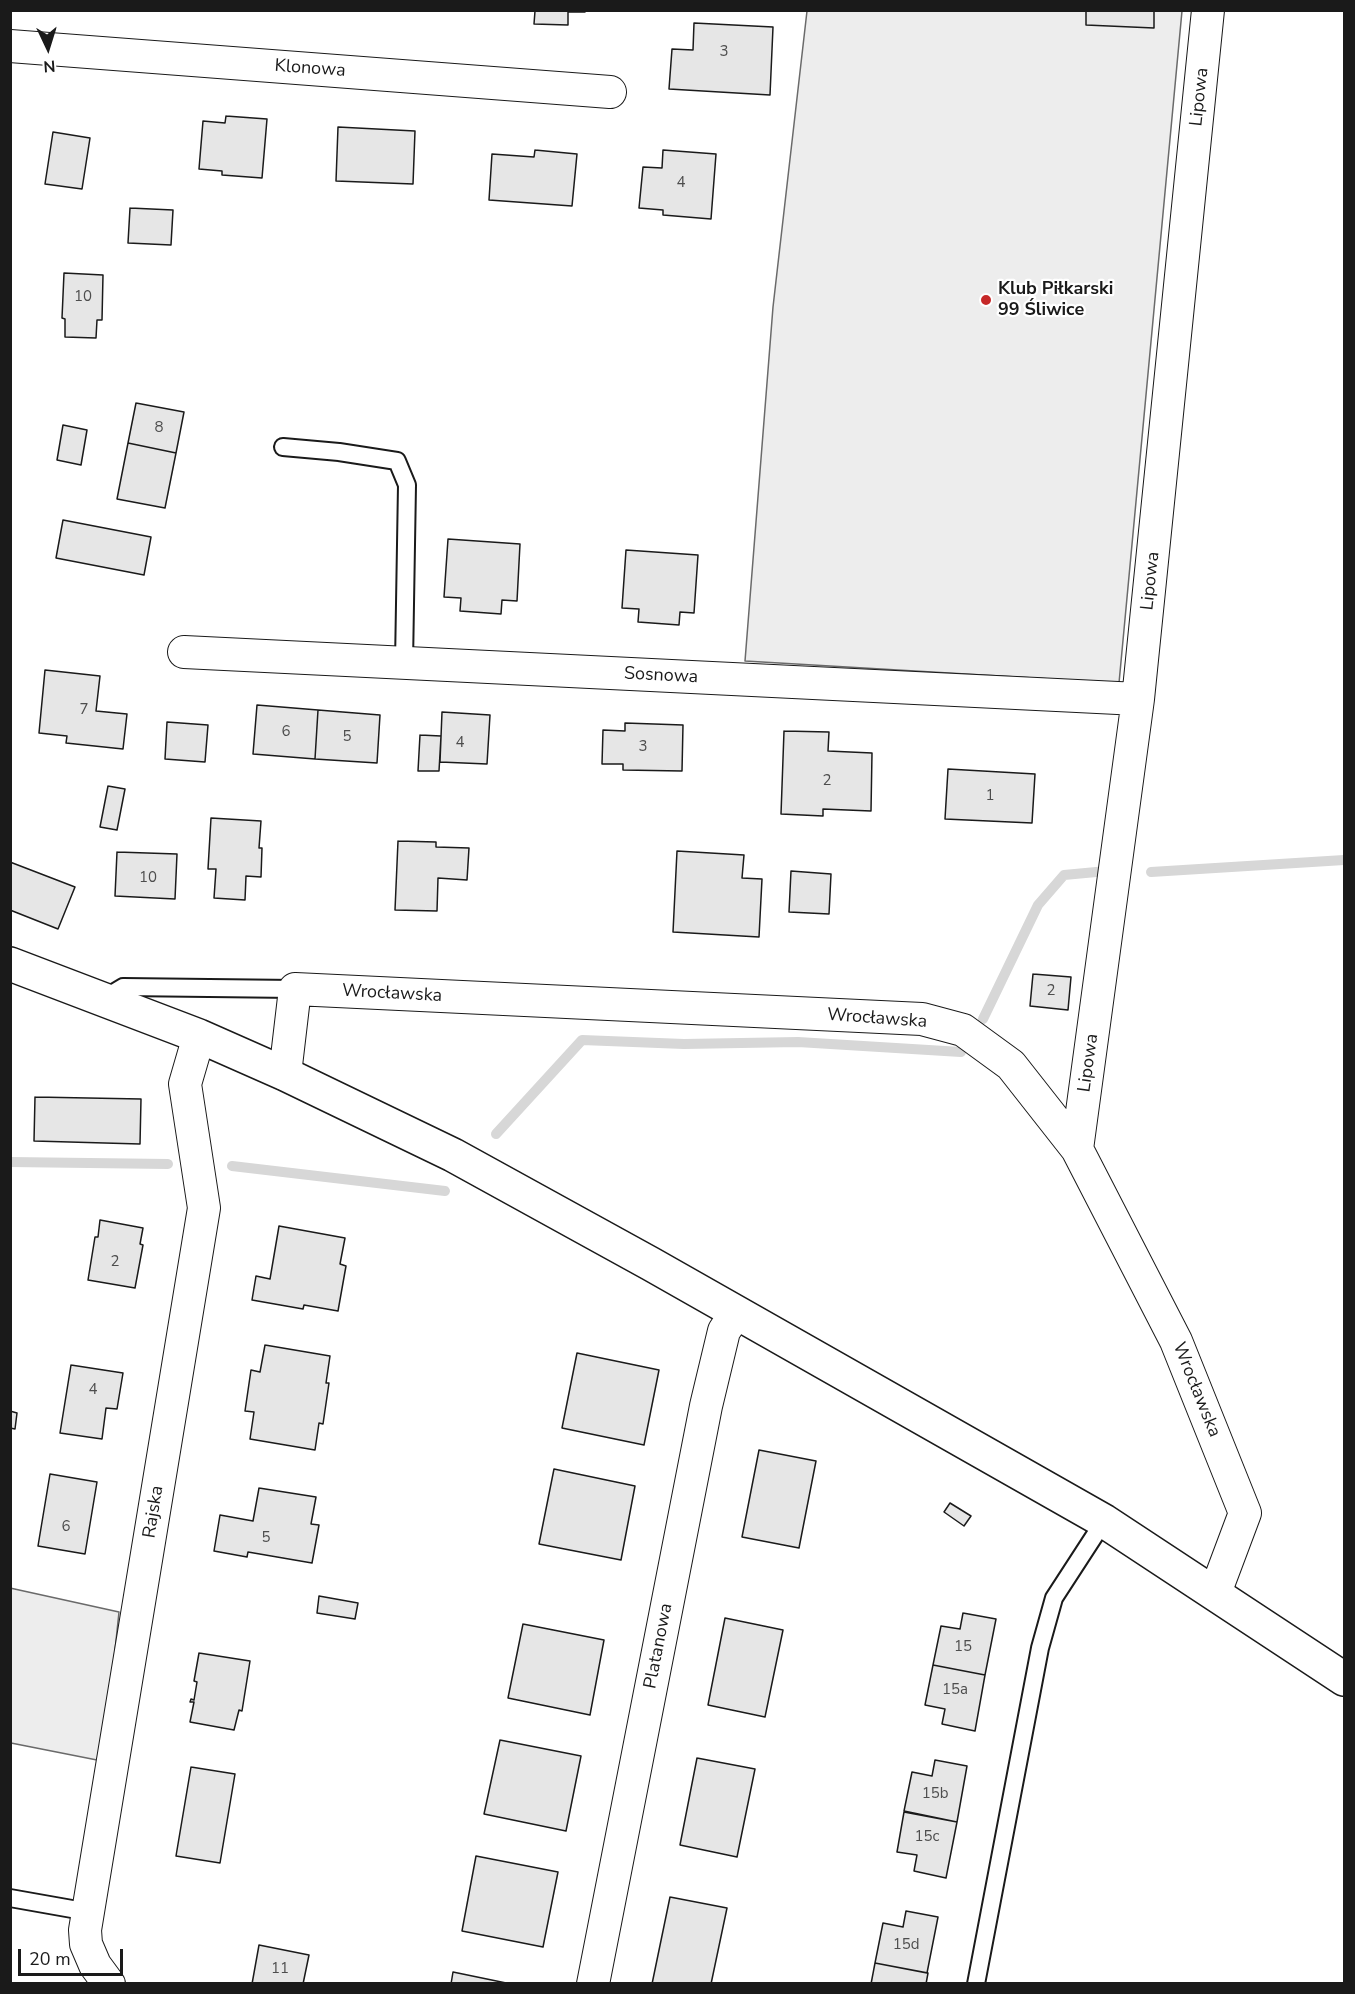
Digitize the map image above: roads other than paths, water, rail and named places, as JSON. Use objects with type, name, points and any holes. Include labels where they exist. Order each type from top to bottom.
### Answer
[{"type":"street","name":"Lipowa","points":[[1077,1149],[1138,699],[1208,10]]},
{"type":"street","name":"Klonowa","points":[[10,46],[610,92]]},
{"type":"street","name":"Sosnowa","points":[[184,652],[1138,699]]},
{"type":"street","points":[[10,964],[199,1036],[285,1074],[453,1155],[1104,1521],[1344,1679]]},
{"type":"street","name":"Wrocławska","points":[[295,989],[922,1019],[963,1030],[1011,1065],[1077,1149],[1176,1341],[1245,1513],[1215,1593]]},
{"type":"street","points":[[285,1074],[295,989]]},
{"type":"street","name":"Rajska","points":[[109,1983],[94,1965],[86,1944],[85,1930],[204,1208],[184,1084],[199,1036]]},
{"type":"street","name":"Platanowa","points":[[593,1983],[706,1406],[724,1331],[736,1313]]},
{"type":"lane","points":[[283,447],[339,452],[397,461],[407,485],[404,663]]},
{"type":"lane","points":[[103,999],[123,987],[295,989]]},
{"type":"lane","points":[[976,1983],[1040,1648],[1054,1598],[1104,1521]]},
{"type":"lane","points":[[10,1898],[89,1912]]},
{"type":"waterway","points":[[1151,872],[1344,860]]},
{"type":"waterway","points":[[983,1019],[1038,905],[1064,875],[1107,871]]},
{"type":"waterway","points":[[496,1134],[582,1040],[684,1044],[798,1042],[961,1052]]},
{"type":"waterway","points":[[10,1162],[168,1164]]},
{"type":"waterway","points":[[232,1166],[445,1191]]},
{"type":"place","name":"Klub Piłkarski 99 Śliwice","points":[[986,300]]}]
